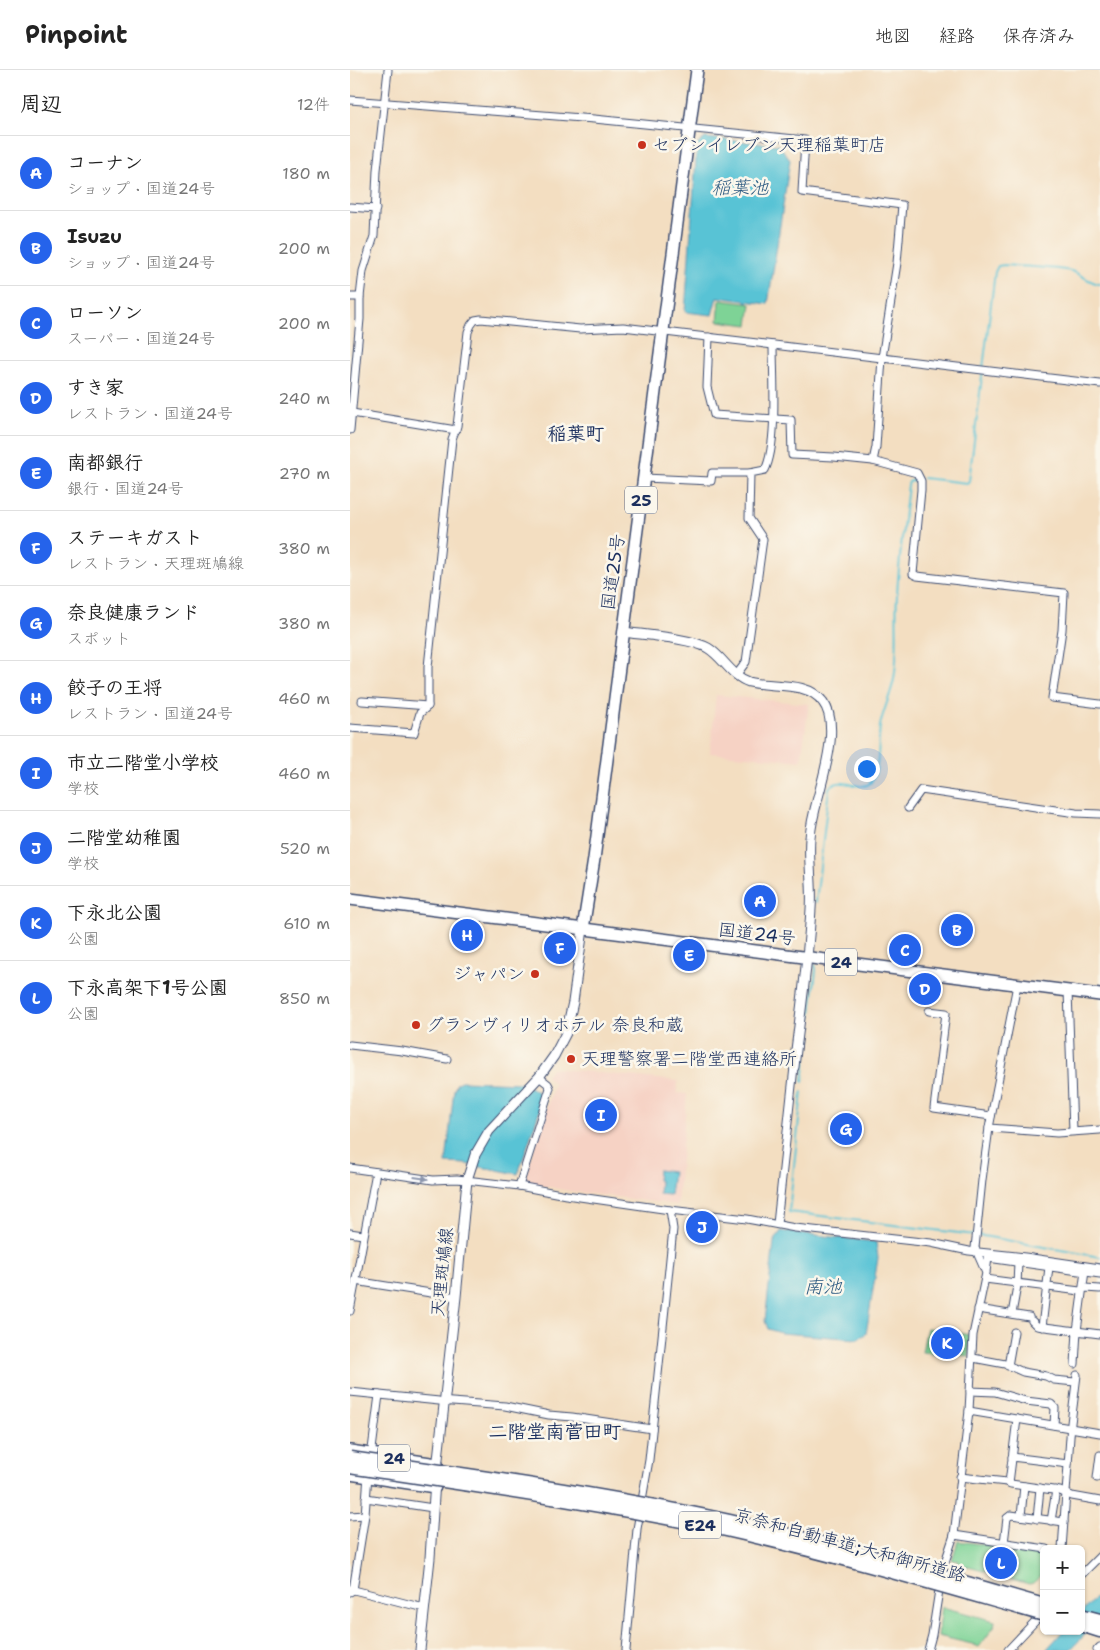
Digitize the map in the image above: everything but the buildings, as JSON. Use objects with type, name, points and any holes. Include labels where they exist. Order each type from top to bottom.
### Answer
[{"type":"highway","name":"国道25号","points":[[583,929],[594,859],[697,70]]},
{"type":"highway","name":"国道24号","points":[[350,900],[1100,995]]},
{"type":"highway","name":"24","points":[[350,1451],[437,1464]]},
{"type":"highway","name":"京奈和自動車道;大和御所道路","points":[[350,1458],[591,1494],[729,1521],[835,1547],[1040,1603]]},
{"type":"highway","name":"京奈和自動車道;大和御所道路","points":[[350,1467],[589,1504],[727,1531],[832,1556],[1040,1613]]},
{"type":"highway","name":"24","points":[[350,1474],[435,1487]]},
{"type":"highway","points":[[1085,1616],[1100,1620]]},
{"type":"highway","points":[[1085,1626],[1100,1631]]},
{"type":"main road","points":[[623,632],[695,643],[709,649],[748,682],[797,688],[811,692],[823,701],[830,712],[829,751],[813,815],[810,838],[811,908],[794,1067]]},
{"type":"main road","name":"天理斑鳩線","points":[[420,1650],[437,1464],[467,1180],[480,1145],[489,1131],[536,1080],[554,1056],[566,1033],[573,1002],[583,929]]},
{"type":"street","points":[[350,430],[360,319],[360,297],[363,272],[374,236],[377,170],[388,70]]},
{"type":"street","points":[[350,100],[689,128],[805,140],[802,192],[902,205],[897,263],[882,358],[876,447],[873,461]]},
{"type":"street","points":[[350,206],[376,209]]},
{"type":"street","points":[[350,296],[360,297]]},
{"type":"street","points":[[350,728],[414,733],[420,713],[428,706],[428,667],[452,439],[457,426],[468,332],[475,320],[496,319],[580,329],[623,327],[1100,384]]},
{"type":"street","points":[[709,337],[707,387],[714,415],[791,420],[792,455],[873,461],[914,471],[920,476],[921,490],[913,574],[1064,593],[1062,630],[1052,698],[1100,704]]},
{"type":"street","points":[[644,478],[711,481],[712,473],[750,473],[764,470],[770,461],[773,420],[772,345]]},
{"type":"street","points":[[352,414],[456,430]]},
{"type":"street","points":[[737,674],[746,662],[763,539],[749,518],[750,473]]},
{"type":"street","points":[[362,701],[428,706]]},
{"type":"street","points":[[908,808],[921,790],[1076,813],[1100,814]]},
{"type":"street","points":[[985,1276],[977,1254],[976,1240],[989,1128],[1016,985]]},
{"type":"street","points":[[1068,991],[1073,1131]]},
{"type":"street","points":[[929,1011],[946,1013],[934,1108],[991,1116]]},
{"type":"street","points":[[350,1045],[448,1059]]},
{"type":"street","points":[[777,1224],[794,1067]]},
{"type":"street","points":[[518,1186],[550,1088],[548,1084],[536,1080]]},
{"type":"street","points":[[989,1128],[1057,1134],[1073,1131],[1100,1130]]},
{"type":"street","points":[[350,1168],[433,1180],[467,1180],[518,1186],[670,1210],[747,1218],[795,1228],[931,1243],[988,1258],[1100,1274]]},
{"type":"street","points":[[350,1311],[376,1172]]},
{"type":"street","points":[[626,1650],[637,1529],[649,1460],[673,1229],[670,1210]]},
{"type":"street","points":[[350,1233],[363,1235]]},
{"type":"street","points":[[977,1254],[1025,1257],[1100,1268]]},
{"type":"street","points":[[928,1650],[942,1571],[954,1535],[969,1411],[973,1335],[988,1258]]},
{"type":"street","points":[[1012,1314],[1018,1262]]},
{"type":"street","points":[[1042,1327],[1049,1266]]},
{"type":"street","points":[[1075,1364],[1076,1331],[1086,1271]]},
{"type":"street","points":[[985,1276],[1016,1283],[1080,1291],[1085,1288],[1100,1289]]},
{"type":"street","points":[[355,1281],[456,1297]]},
{"type":"street","points":[[978,1309],[1031,1319],[1037,1326],[1100,1334]]},
{"type":"street","points":[[1008,1366],[1014,1332]]},
{"type":"street","points":[[973,1358],[1008,1366],[1023,1372],[1046,1376],[1054,1380],[1076,1379],[1062,1545]]},
{"type":"street","points":[[970,1391],[995,1392],[1026,1401],[1051,1404],[1055,1408],[1054,1425]]},
{"type":"street","points":[[350,1392],[444,1402],[505,1406],[549,1415],[652,1429]]},
{"type":"street","points":[[379,1395],[365,1515],[351,1590],[420,1607],[425,1606]]},
{"type":"street","points":[[969,1411],[1100,1433]]},
{"type":"street","points":[[1008,1483],[1017,1419]]},
{"type":"street","points":[[1097,1478],[1100,1455]]},
{"type":"street","points":[[1012,1457],[1068,1464]]},
{"type":"street","points":[[960,1478],[1056,1490],[1072,1496],[1100,1501]]},
{"type":"street","points":[[1021,1516],[1024,1486]]},
{"type":"street","points":[[1037,1518],[1040,1488]]},
{"type":"street","points":[[1051,1520],[1056,1490]]},
{"type":"street","points":[[366,1498],[433,1508]]},
{"type":"street","points":[[350,1516],[365,1515]]},
{"type":"street","points":[[1004,1542],[1007,1518],[1011,1515],[1064,1522]]},
{"type":"street","points":[[954,1535],[1040,1548]]},
{"type":"street","points":[[1085,1571],[1100,1556]]},
{"type":"street","points":[[1032,1625],[1034,1614],[1040,1608]]},
{"type":"street","points":[[1008,1650],[1040,1618]]},
{"type":"street","points":[[1097,1650],[1100,1647]]},
{"type":"shaded area","points":[[716,695],[809,704],[801,761],[710,753]]},
{"type":"shaded area","points":[[551,1068],[678,1081],[677,1093],[687,1094],[677,1205],[570,1191],[524,1182],[554,1084],[546,1076]]},
{"type":"green space","points":[[720,300],[751,304],[748,325],[718,321]]},
{"type":"green space","points":[[927,1328],[970,1335],[969,1356],[922,1352]]},
{"type":"green space","points":[[958,1541],[1040,1552],[1040,1577],[1029,1584],[958,1564],[958,1561],[952,1560]]},
{"type":"green space","points":[[942,1607],[995,1621],[994,1627],[979,1647],[938,1636]]},
{"type":"water","name":"稲葉池","points":[[705,138],[779,145],[790,160],[768,304],[717,297],[712,315],[685,312],[697,145]]},
{"type":"water","points":[[461,1081],[523,1083],[541,1094],[543,1100],[518,1174],[465,1164],[446,1163],[454,1090],[457,1083]]},
{"type":"water","points":[[658,1170],[673,1172],[670,1195],[659,1194],[660,1181],[657,1180]]},
{"type":"water","name":"南池","points":[[781,1231],[876,1242],[878,1258],[866,1334],[857,1339],[781,1333],[768,1329],[765,1321],[774,1242]]},
{"type":"water","points":[[1100,1593],[1100,1619],[1085,1634],[1085,1609]]},
{"type":"water","points":[[1059,1635],[1085,1635],[1070,1650],[1046,1650]]},
{"type":"waterway","points":[[923,478],[967,483],[969,481],[995,272],[998,266],[1038,267],[1071,271],[1100,284]]},
{"type":"waterway","points":[[816,902],[829,788],[834,784],[840,783],[867,785],[874,778],[876,771],[880,726],[893,685],[895,668],[898,581],[908,485],[909,482],[918,478]]},
{"type":"waterway","points":[[803,1082],[816,970],[815,965]]},
{"type":"waterway","points":[[802,1092],[789,1212],[983,1236],[1100,1257]]},
{"type":"place","name":"セブンイレブン天理稲葉町店","points":[[642,145]]},
{"type":"place","name":"コーナン","points":[[760,901]]},
{"type":"place","name":"Isuzu","points":[[957,930]]},
{"type":"place","name":"餃子の王将","points":[[467,935]]},
{"type":"place","name":"ステーキガスト","points":[[560,948]]},
{"type":"place","name":"ローソン","points":[[905,950]]},
{"type":"place","name":"南都銀行","points":[[689,955]]},
{"type":"place","name":"ジャパン","points":[[535,974]]},
{"type":"place","name":"すき家","points":[[925,989]]},
{"type":"place","name":"グランヴィリオホテル 奈良和蔵","points":[[416,1025]]},
{"type":"place","name":"天理警察署二階堂西連絡所","points":[[571,1059]]},
{"type":"place","name":"市立二階堂小学校","points":[[601,1115]]},
{"type":"place","name":"奈良健康ランド","points":[[846,1129]]},
{"type":"place","name":"二階堂幼稚園","points":[[702,1227]]},
{"type":"place","name":"下永北公園","points":[[947,1343]]},
{"type":"place","name":"下永高架下1号公園","points":[[1001,1563]]},
{"type":"district","name":"稲葉町","points":[[576,433]]},
{"type":"district","name":"二階堂南菅田町","points":[[555,1431]]}]
